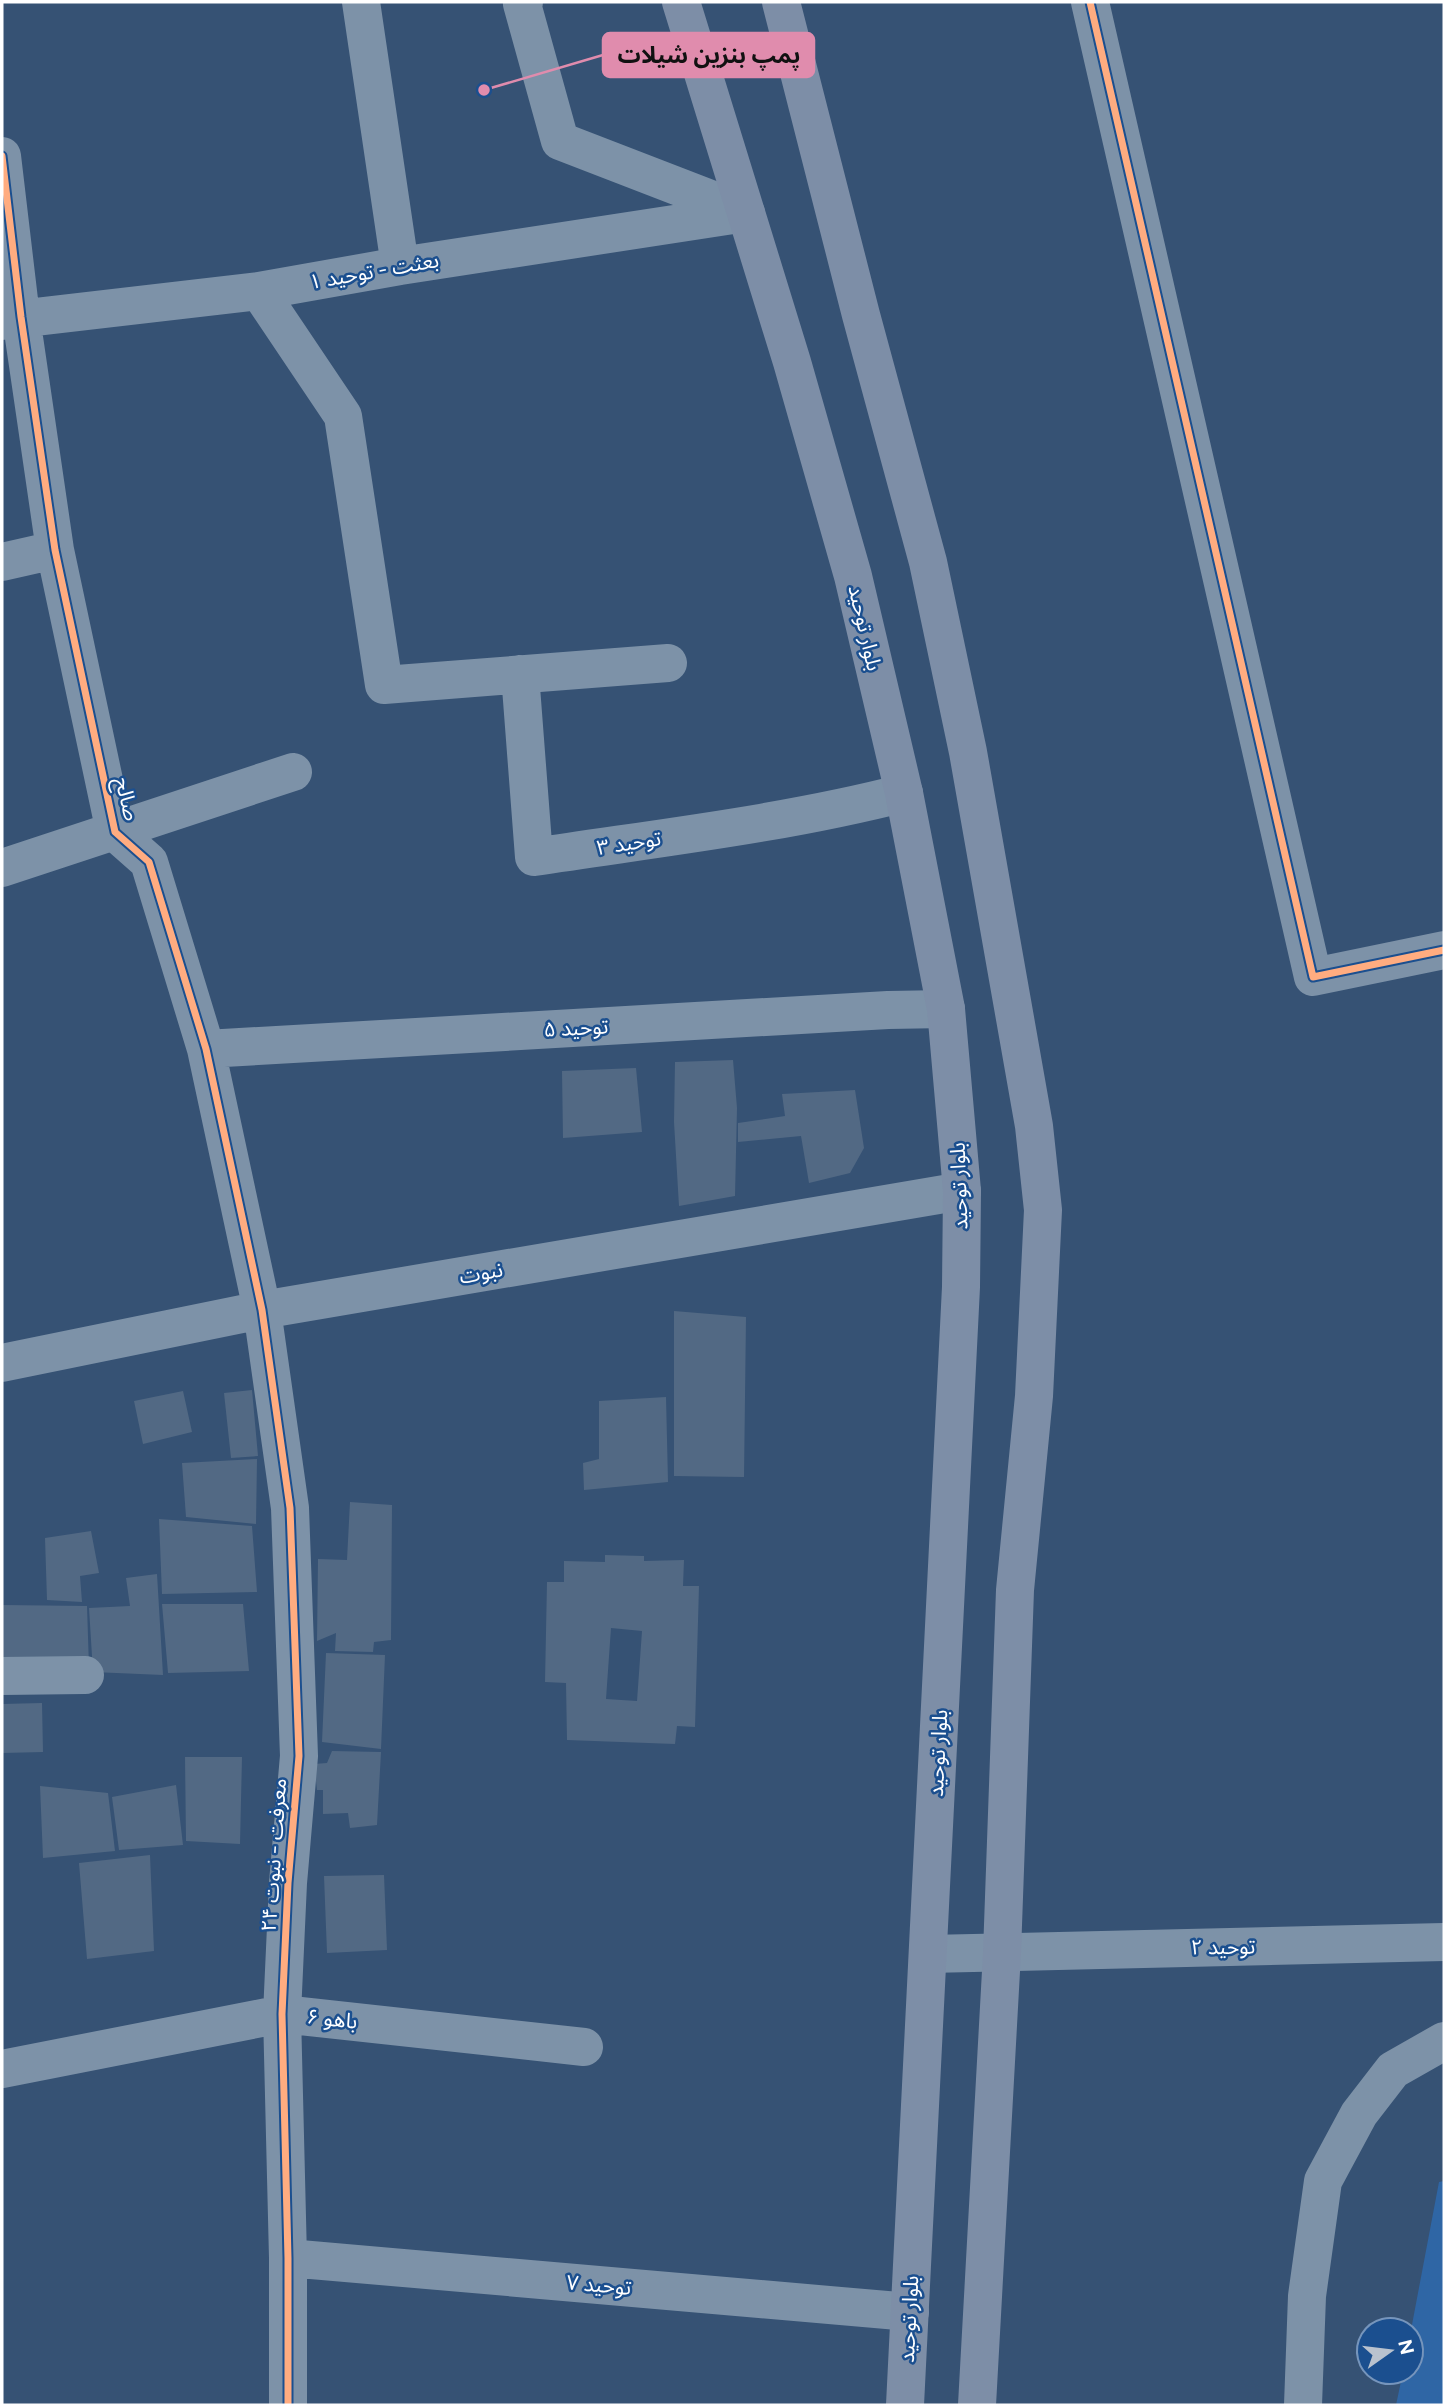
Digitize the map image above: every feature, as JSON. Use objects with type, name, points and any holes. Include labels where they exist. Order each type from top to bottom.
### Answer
[{"type":"main road","name":"بلوار توحید","points":[[681,2],[792,362],[853,576],[904,793],[946,1009],[962,1191],[961,1287],[905,2405]]},
{"type":"main road","points":[[781,2],[928,562],[968,752],[1035,1138],[1043,1210],[1034,1396],[1014,1590],[1002,1953],[977,2405]]},
{"type":"street","points":[[361,2],[400,266]]},
{"type":"street","points":[[524,2],[522,4],[560,141],[746,213]]},
{"type":"street","points":[[1090,2],[1313,977],[1444,950]]},
{"type":"street","name":"صالح","points":[[2,156],[11,319],[55,550],[115,832],[149,862],[206,1049],[262,1310]]},
{"type":"street","name":"بعثت - توحید ۱","points":[[11,319],[259,291],[400,266],[746,213]]},
{"type":"street","points":[[259,291],[343,416],[384,685],[668,663]]},
{"type":"street","points":[[2,562],[55,550]]},
{"type":"street","name":"توحید ۳","points":[[520,674],[534,858],[797,817],[904,793]]},
{"type":"street","points":[[2,868],[293,772]]},
{"type":"street","name":"توحید ۵","points":[[206,1049],[888,1010],[946,1009]]},
{"type":"street","name":"نبوت","points":[[2,1363],[262,1310],[962,1191]]},
{"type":"street","name":"معرفت - نبوت ۲۴","points":[[262,1310],[290,1508],[299,1756],[282,2014],[288,2258],[288,2405]]},
{"type":"street","points":[[2,1676],[85,1675]]},
{"type":"street","name":"توحید ۲","points":[[928,1954],[1444,1942]]},
{"type":"street","name":"باهو ۶","points":[[2,2070],[282,2014],[583,2047]]},
{"type":"street","points":[[1303,2405],[1307,2296],[1323,2181],[1359,2114],[1393,2070],[1444,2040]]},
{"type":"street","name":"توحید ۷","points":[[288,2258],[910,2312]]},
{"type":"shaded area","points":[[1444,2181],[1444,2405],[1396,2405],[1400,2386],[1425,2386],[1425,2316],[1414,2316],[1439,2182]]},
{"type":"building","points":[[733,1060],[737,1108],[735,1196],[679,1206],[674,1122],[675,1062]]},
{"type":"building","points":[[636,1068],[642,1132],[563,1138],[562,1071]]},
{"type":"building","points":[[855,1090],[864,1148],[850,1173],[809,1183],[801,1136],[738,1142],[738,1123],[785,1116],[782,1094]]},
{"type":"building","points":[[674,1311],[746,1317],[744,1477],[674,1476]]},
{"type":"building","points":[[252,1390],[258,1456],[231,1458],[224,1393]]},
{"type":"building","points":[[183,1391],[192,1432],[143,1444],[134,1401]]},
{"type":"building","points":[[666,1397],[668,1482],[584,1490],[583,1463],[599,1459],[599,1401]]},
{"type":"building","points":[[257,1459],[256,1524],[186,1517],[182,1463]]},
{"type":"building","points":[[350,1502],[392,1505],[391,1640],[374,1642],[373,1652],[335,1651],[336,1633],[317,1641],[318,1559],[347,1560]]},
{"type":"building","points":[[159,1519],[252,1526],[257,1592],[162,1594]]},
{"type":"building","points":[[91,1531],[99,1573],[80,1576],[82,1602],[47,1600],[45,1538]]},
{"type":"building","points":[[605,1555],[644,1556],[644,1561],[684,1560],[683,1586],[699,1586],[695,1727],[677,1726],[675,1744],[567,1740],[566,1683],[545,1682],[547,1582],[564,1582],[564,1561],[605,1562]],"holes":[[[611,1628],[642,1631],[637,1701],[606,1699]]]},
{"type":"building","points":[[157,1574],[163,1675],[93,1672],[89,1608],[130,1606],[126,1578]]},
{"type":"building","points":[[162,1604],[243,1604],[249,1671],[168,1673]]},
{"type":"building","points":[[2,1605],[87,1606],[89,1667],[2,1670]]},
{"type":"building","points":[[326,1653],[385,1655],[381,1749],[322,1742]]},
{"type":"building","points":[[42,1703],[43,1752],[2,1753],[2,1704]]},
{"type":"building","points":[[332,1751],[381,1752],[377,1825],[350,1828],[348,1813],[323,1814],[323,1790],[317,1790],[314,1764],[327,1763]]},
{"type":"building","points":[[185,1757],[242,1757],[240,1844],[186,1841]]},
{"type":"building","points":[[176,1785],[183,1845],[119,1850],[112,1797]]},
{"type":"building","points":[[40,1786],[108,1793],[115,1851],[43,1858]]},
{"type":"building","points":[[150,1855],[154,1951],[87,1959],[79,1863]]},
{"type":"building","points":[[384,1875],[387,1950],[327,1953],[324,1876]]},
{"type":"cycle path","points":[[1090,2],[1313,977],[1444,950]]},
{"type":"cycle path","points":[[2,156],[21,317],[55,550],[115,832],[149,862],[206,1049],[262,1310],[290,1508],[299,1756],[288,1883],[282,2014],[288,2258],[288,2405]]},
{"type":"place","name":"پمپ بنزین شیلات","points":[[484,90]]}]
